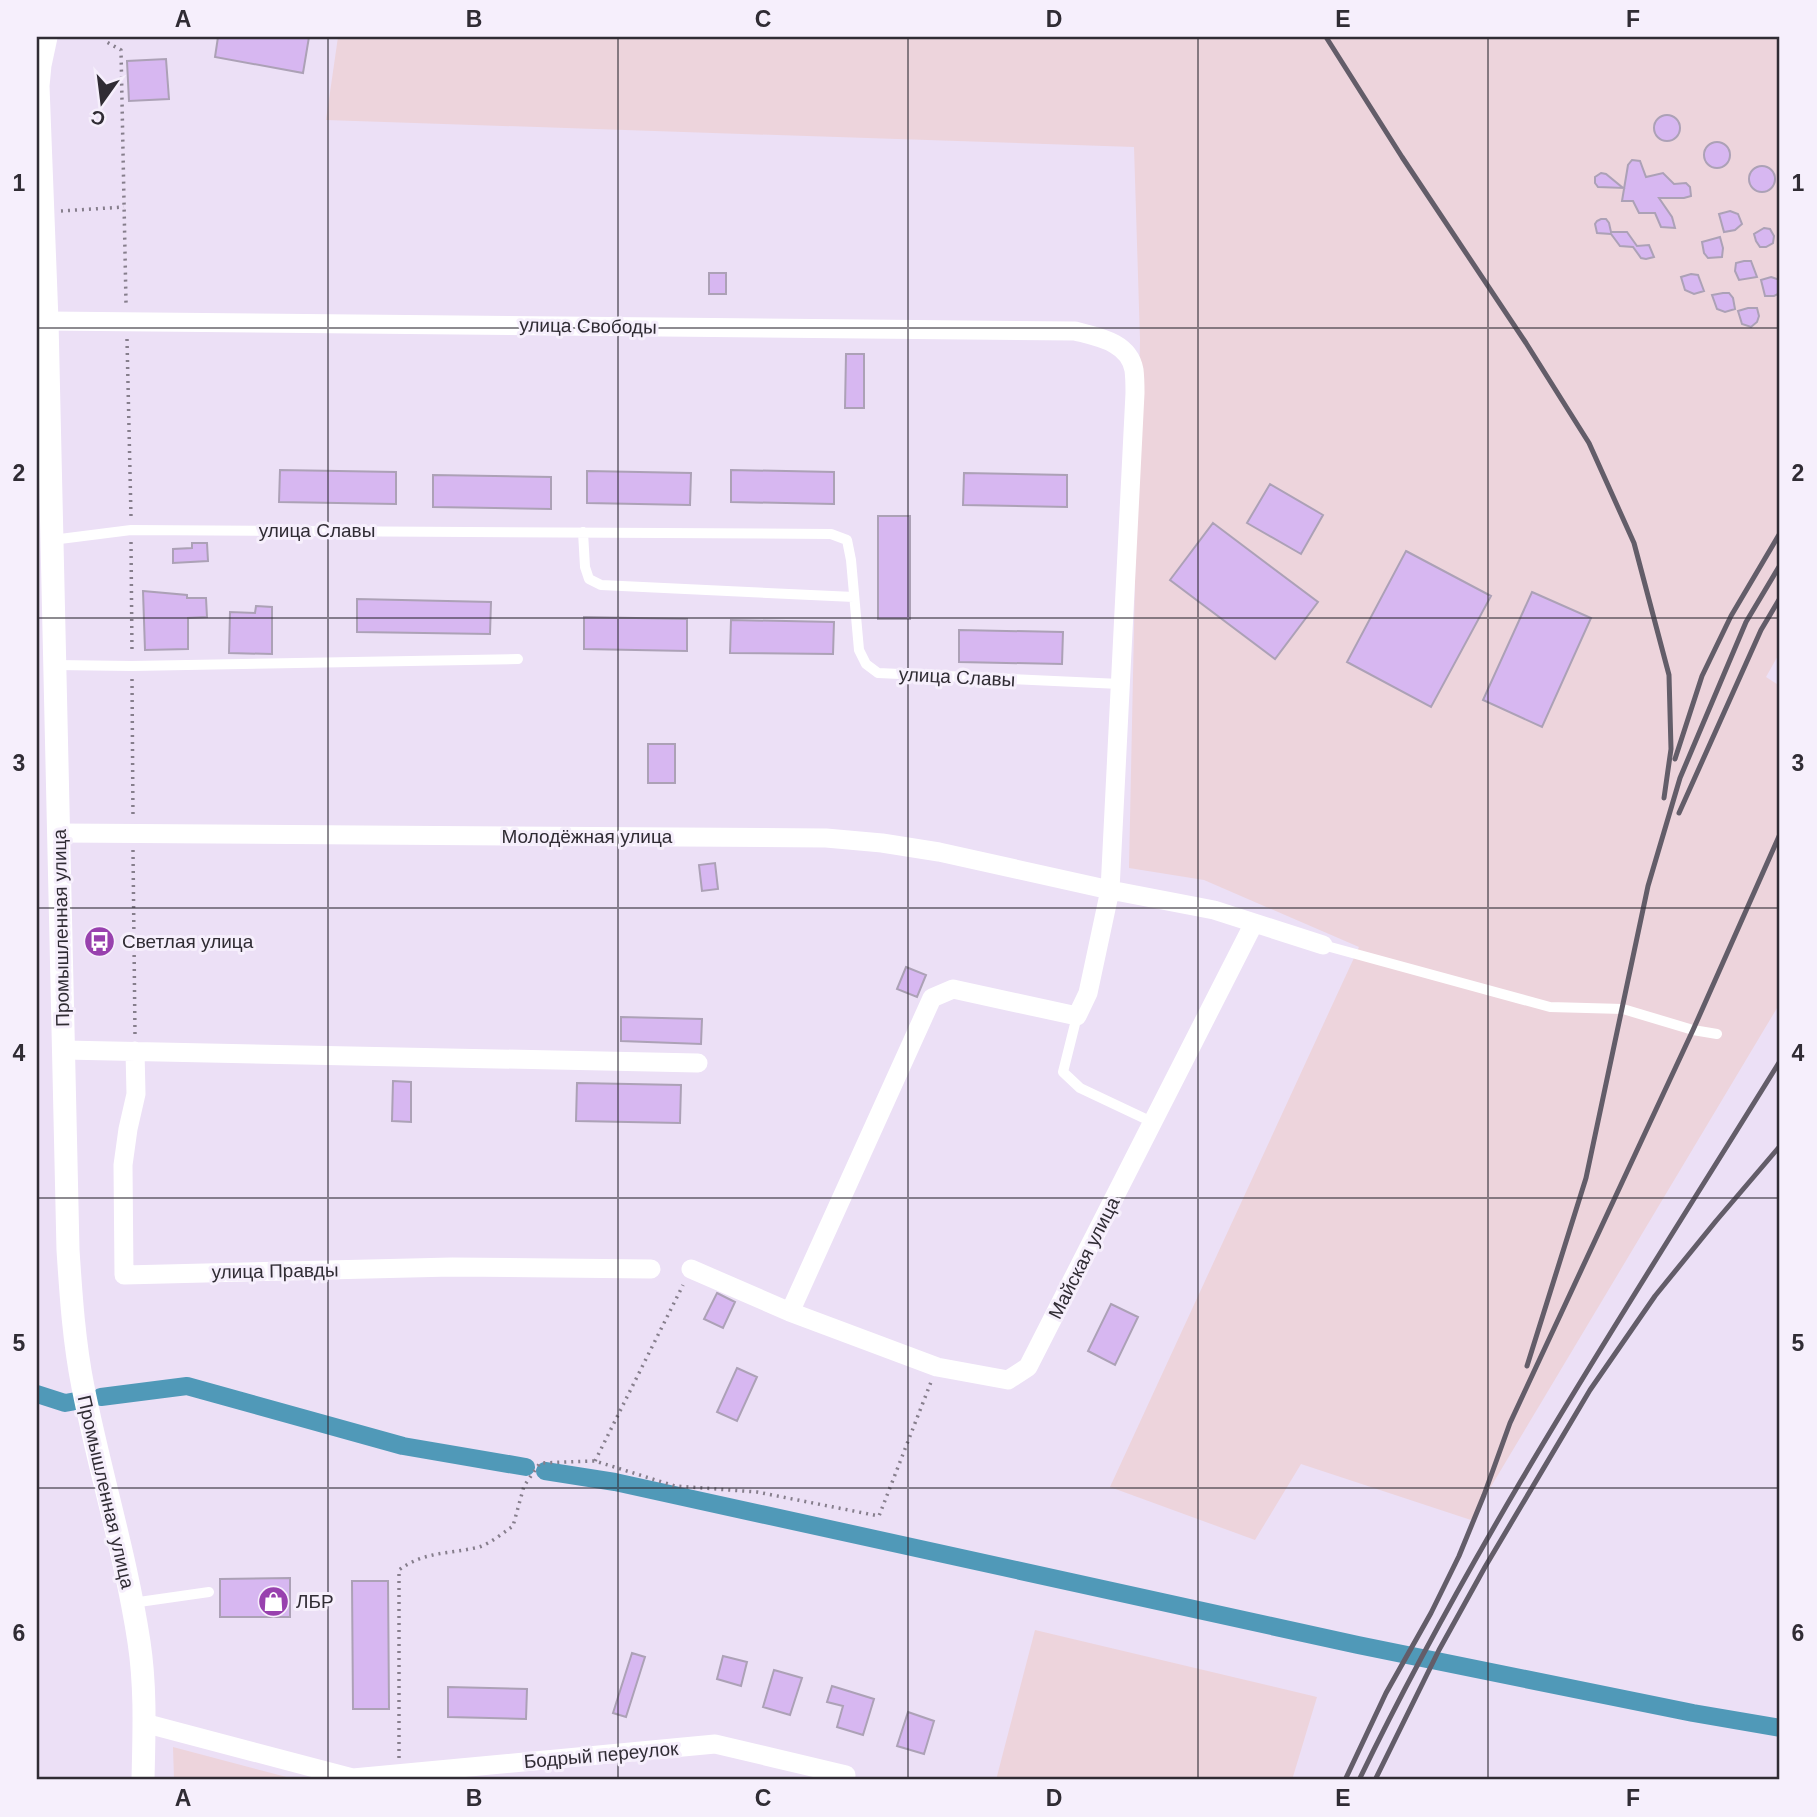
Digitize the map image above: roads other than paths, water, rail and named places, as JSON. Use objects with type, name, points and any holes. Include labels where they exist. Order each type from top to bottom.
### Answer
[{"type":"street","name":"Промышленная улица","points":[[46,37],[38,86],[47,321],[68,1250],[73,1322],[82,1386],[139,1643],[144,1723],[143,1780]]},
{"type":"street","name":"улица Свободы","points":[[47,321],[1075,331],[1105,338],[1125,351],[1133,367],[1135,393],[1120,684]]},
{"type":"street","points":[[790,1312],[932,998],[953,989],[1077,1016],[1087,993],[1110,890],[1120,684]]},
{"type":"street","name":"Молодёжная улица","points":[[59,833],[826,838],[939,852],[1214,910],[1323,945]]},
{"type":"street","name":"Майская улица","points":[[691,1269],[790,1312],[937,1367],[1008,1380],[1028,1367],[1254,923]]},
{"type":"street","points":[[64,1050],[698,1063]]},
{"type":"street","name":"улица Правды","points":[[135,1051],[136,1094],[122,1165],[124,1275],[452,1267],[651,1269]]},
{"type":"street","points":[[144,1723],[357,1779]]},
{"type":"street","name":"Бодрый переулок","points":[[357,1779],[715,1744],[846,1775]]},
{"type":"lane","name":"улица Славы","points":[[52,540],[131,530],[831,534],[847,540],[859,650],[866,664],[878,673],[1120,684]]},
{"type":"lane","points":[[583,531],[585,567],[589,579],[601,585],[854,597]]},
{"type":"lane","points":[[55,665],[518,659]]},
{"type":"lane","points":[[1323,945],[1550,1007],[1623,1009],[1693,1030],[1717,1034]]},
{"type":"lane","points":[[1077,1016],[1063,1072],[1080,1088],[1153,1122]]},
{"type":"lane","points":[[131,1603],[209,1592]]},
{"type":"waterway","points":[[101,1397],[187,1386],[403,1446],[526,1467]]},
{"type":"waterway","points":[[37,1394],[65,1403],[76,1401]]},
{"type":"waterway","points":[[545,1471],[615,1482],[1358,1645],[1780,1728]]},
{"type":"railway","points":[[1326,37],[1589,443],[1634,543],[1669,675],[1671,749],[1664,798]]},
{"type":"railway","points":[[1675,759],[1702,676],[1731,616],[1780,533]]},
{"type":"railway","points":[[1527,1366],[1586,1178],[1648,886],[1680,778],[1746,622],[1780,565]]},
{"type":"railway","points":[[1679,813],[1761,630],[1780,598]]},
{"type":"railway","points":[[1345,1780],[1386,1693],[1459,1556],[1510,1423],[1693,1030],[1780,834]]},
{"type":"railway","points":[[1359,1780],[1455,1595],[1507,1505],[1780,1061]]},
{"type":"railway","points":[[1375,1780],[1439,1650],[1590,1390],[1655,1296],[1780,1146]]},
{"type":"place","name":"Светлая улица","points":[[99,941]]},
{"type":"place","name":"ЛБР","points":[[273,1601]]}]
